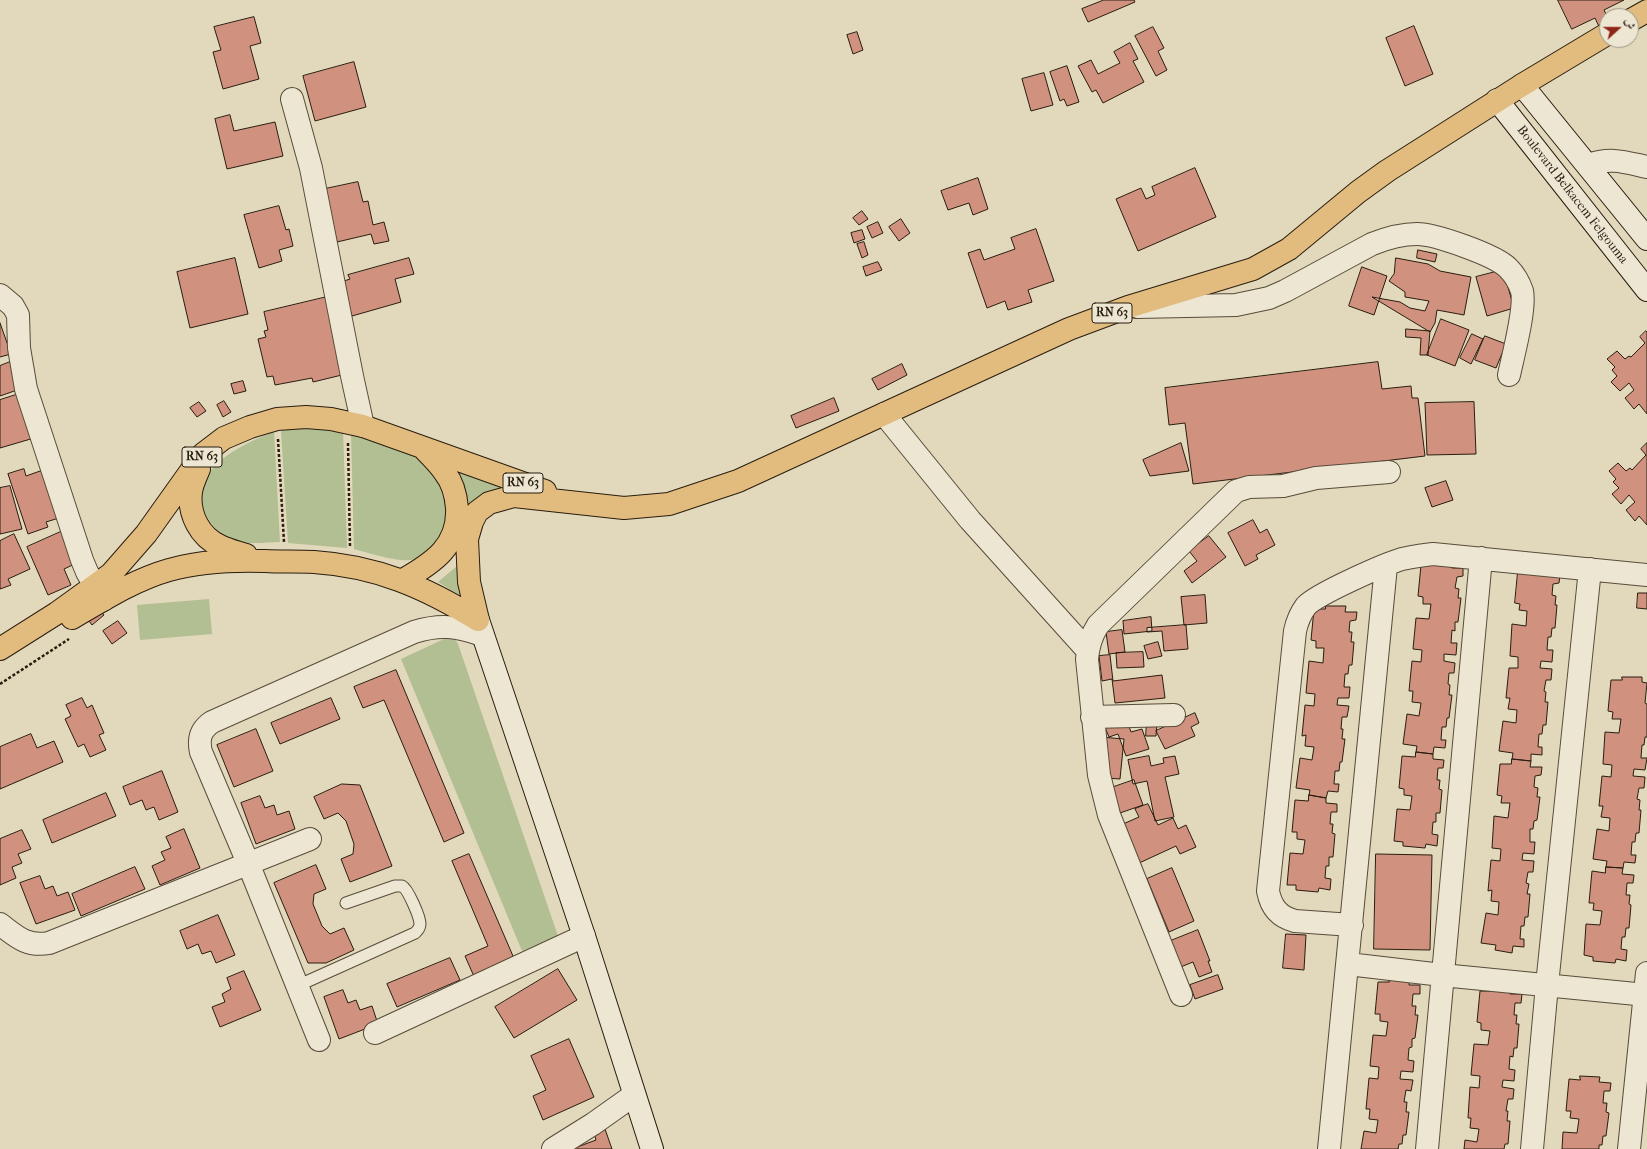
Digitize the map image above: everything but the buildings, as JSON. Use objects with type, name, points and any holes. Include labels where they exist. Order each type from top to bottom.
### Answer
[{"type":"main road","name":"RN 63","points":[[0,664],[99,593],[111,574],[146,534],[203,454],[224,438],[250,427],[277,419],[306,417],[331,419],[356,424],[579,503],[624,508],[669,504],[738,481],[1052,336],[1128,307],[1253,269],[1273,259],[1289,249],[1373,180],[1497,100],[1599,39]]},
{"type":"main road","points":[[424,448],[446,473],[455,493],[460,538],[480,627]]},
{"type":"main road","points":[[203,454],[191,492],[191,504],[196,524],[211,541],[220,546],[275,561]]},
{"type":"main road","points":[[403,580],[427,566],[446,548],[460,538],[472,522],[477,512],[489,502],[514,496],[579,503]]},
{"type":"main road","points":[[99,593],[135,583],[169,570],[216,561],[240,560],[314,562],[362,569],[403,580],[440,597],[480,627]]},
{"type":"main road","name":"RN 63","points":[[0,649],[57,613],[99,593]]},
{"type":"street","points":[[1522,85],[1647,239]]},
{"type":"street","points":[[292,99],[311,168],[352,376],[356,424]]},
{"type":"street","name":"Boulevard Belkacem Felgouma","points":[[1497,100],[1647,290]]},
{"type":"street","points":[[1542,157],[1566,138]]},
{"type":"street","points":[[1588,165],[1600,161],[1611,160],[1647,167]]},
{"type":"street","points":[[1128,307],[1236,305],[1253,302],[1285,292],[1372,244],[1387,238],[1418,234],[1434,236],[1496,259],[1508,267],[1517,278],[1522,292],[1523,307],[1509,376]]},
{"type":"street","points":[[0,295],[13,306],[18,315],[19,348],[26,389],[82,560],[99,593]]},
{"type":"street","points":[[884,414],[970,520],[1088,651]]},
{"type":"street","points":[[1181,995],[1105,803],[1099,775],[1092,717],[1088,651],[1093,633],[1098,625],[1236,492],[1249,487],[1283,486],[1316,478],[1389,472]]},
{"type":"street","points":[[1352,925],[1286,919],[1273,907],[1268,891],[1297,622],[1307,605],[1314,599],[1400,560],[1433,554],[1647,575]]},
{"type":"street","points":[[1427,1149],[1481,558]]},
{"type":"street","points":[[1329,1149],[1386,566]]},
{"type":"street","points":[[1532,1149],[1547,985],[1590,569]]},
{"type":"street","points":[[318,1040],[248,863],[201,752],[199,743],[200,733],[212,722],[414,632],[439,626],[465,629],[480,627],[584,936],[652,1149]]},
{"type":"street","points":[[1092,717],[1174,715]]},
{"type":"street","points":[[0,924],[20,940],[27,943],[50,943],[310,839]]},
{"type":"street","points":[[375,1033],[584,936]]},
{"type":"street","points":[[1348,964],[1442,975],[1646,995]]},
{"type":"street","points":[[1629,1149],[1646,995],[1647,973]]},
{"type":"street","points":[[553,1149],[593,1124],[634,1094]]},
{"type":"lane","points":[[297,986],[415,933],[420,927],[420,920],[408,893],[402,886],[395,886],[346,904]]},
{"type":"path","points":[[275,561],[277,419]]},
{"type":"path","points":[[350,567],[356,424]]},
{"type":"path","points":[[0,684],[70,638]]},
{"type":"green space","points":[[289,428],[343,430],[347,548],[288,543],[281,431]]},
{"type":"green space","points":[[274,432],[280,542],[248,543],[228,538],[213,526],[208,518],[202,502],[203,487],[209,474],[219,462],[246,444]]},
{"type":"green space","points":[[351,434],[370,439],[416,457],[438,474],[451,497],[443,539],[418,558],[412,560],[395,559],[354,549]]},
{"type":"green space","points":[[444,459],[520,487],[468,508]]},
{"type":"green space","points":[[457,566],[464,593],[461,596],[438,582]]},
{"type":"green space","points":[[209,599],[212,634],[140,640],[137,605]]},
{"type":"green space","points":[[449,637],[455,639],[458,644],[558,936],[522,951],[401,659]]}]
